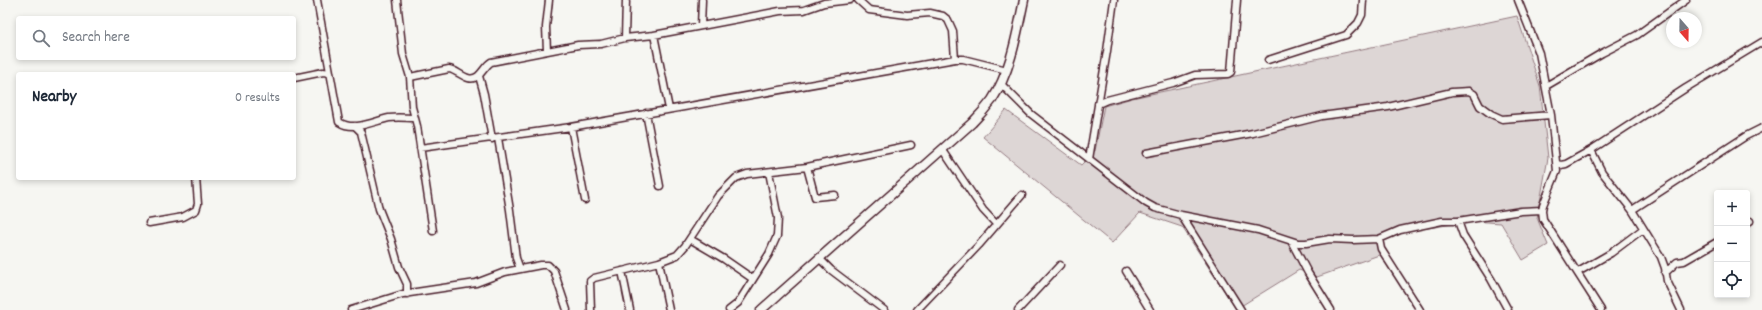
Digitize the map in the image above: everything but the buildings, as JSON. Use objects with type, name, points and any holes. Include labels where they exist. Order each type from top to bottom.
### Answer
[{"type":"main road","points":[[761,310],[972,123],[987,107],[1001,84],[1007,70],[1024,0]]},
{"type":"street","points":[[316,0],[339,122],[344,125],[355,126],[391,118],[415,118]]},
{"type":"street","points":[[397,0],[403,54],[410,77],[412,107],[433,231]]},
{"type":"street","points":[[547,51],[546,27],[549,0]]},
{"type":"street","points":[[625,38],[626,0]]},
{"type":"street","points":[[701,26],[702,0]]},
{"type":"street","points":[[410,77],[449,69],[454,70],[465,77],[474,78],[479,76],[491,62],[528,56],[578,45],[601,44],[625,38],[654,35],[780,11],[804,10],[824,3],[850,0]]},
{"type":"street","points":[[858,0],[869,10],[907,15],[930,13],[943,16],[948,20],[954,31],[955,59]]},
{"type":"street","points":[[1089,159],[1114,0]]},
{"type":"street","points":[[1098,104],[1107,100],[1173,83],[1195,75],[1228,74],[1231,72],[1237,0]]},
{"type":"street","points":[[1268,60],[1346,35],[1358,23],[1362,15],[1363,0]]},
{"type":"street","points":[[1519,0],[1539,53],[1551,115],[1557,164],[1555,177],[1542,210],[1543,219],[1601,310]]},
{"type":"street","points":[[1546,86],[1637,34],[1686,0]]},
{"type":"street","points":[[654,35],[669,109]]},
{"type":"street","points":[[1557,164],[1566,164],[1591,150],[1686,88],[1762,42]]},
{"type":"street","points":[[420,148],[571,127],[962,58],[1007,70]]},
{"type":"street","points":[[296,78],[322,72],[330,73]]},
{"type":"street","points":[[479,76],[495,138],[510,210],[516,258],[520,269]]},
{"type":"street","points":[[1001,84],[1031,114],[1146,203],[1155,208],[1181,215],[1258,230],[1274,234],[1291,241],[1306,243],[1330,239],[1379,239],[1385,235],[1442,221],[1458,221],[1532,210],[1542,210]]},
{"type":"street","points":[[1146,153],[1253,133],[1322,116],[1388,107],[1452,92],[1468,91],[1474,94],[1480,106],[1491,114],[1502,119],[1551,115]]},
{"type":"street","points":[[646,113],[660,186]]},
{"type":"street","points":[[361,132],[366,124]]},
{"type":"street","points":[[355,126],[361,132],[379,210],[391,239],[399,267],[407,284],[407,294]]},
{"type":"street","points":[[571,127],[585,200]]},
{"type":"street","points":[[1632,210],[1746,136],[1762,128]]},
{"type":"street","points":[[591,310],[590,281],[594,278],[659,262],[677,255],[690,239],[718,196],[736,178],[747,174],[807,167],[911,145]]},
{"type":"street","points":[[942,149],[983,210],[996,224]]},
{"type":"street","points":[[1591,150],[1602,172],[1632,210],[1661,257],[1665,268],[1665,273],[1681,310]]},
{"type":"street","points":[[807,167],[815,197],[835,194]]},
{"type":"street","points":[[729,310],[738,303],[775,244],[779,230],[778,218],[769,172]]},
{"type":"street","points":[[149,223],[183,217],[196,210],[198,204],[196,180]]},
{"type":"street","points":[[917,310],[936,291],[1022,195]]},
{"type":"street","points":[[1181,215],[1241,310]]},
{"type":"street","points":[[1458,221],[1463,235],[1491,279],[1508,310]]},
{"type":"street","points":[[1578,272],[1611,252],[1643,229]]},
{"type":"street","points":[[690,239],[724,259],[753,280]]},
{"type":"street","points":[[1379,239],[1381,249],[1420,310]]},
{"type":"street","points":[[1291,241],[1308,273],[1331,310]]},
{"type":"street","points":[[1665,273],[1677,262],[1684,261],[1714,244]]},
{"type":"street","points":[[819,258],[831,270],[884,310]]},
{"type":"street","points":[[659,262],[669,310]]},
{"type":"street","points":[[351,310],[407,294],[476,283],[505,272],[541,265],[548,265],[557,276],[567,310]]},
{"type":"street","points":[[1018,310],[1060,265]]},
{"type":"street","points":[[622,271],[630,310]]},
{"type":"street","points":[[1126,271],[1150,310]]},
{"type":"shaded area","points":[[1517,16],[1540,86],[1548,158],[1537,218],[1548,245],[1523,260],[1501,223],[1473,221],[1383,235],[1379,255],[1317,277],[1299,270],[1236,309],[1182,227],[1140,213],[1112,243],[983,137],[1006,110],[1081,165],[1095,151],[1104,106],[1132,98]]}]
